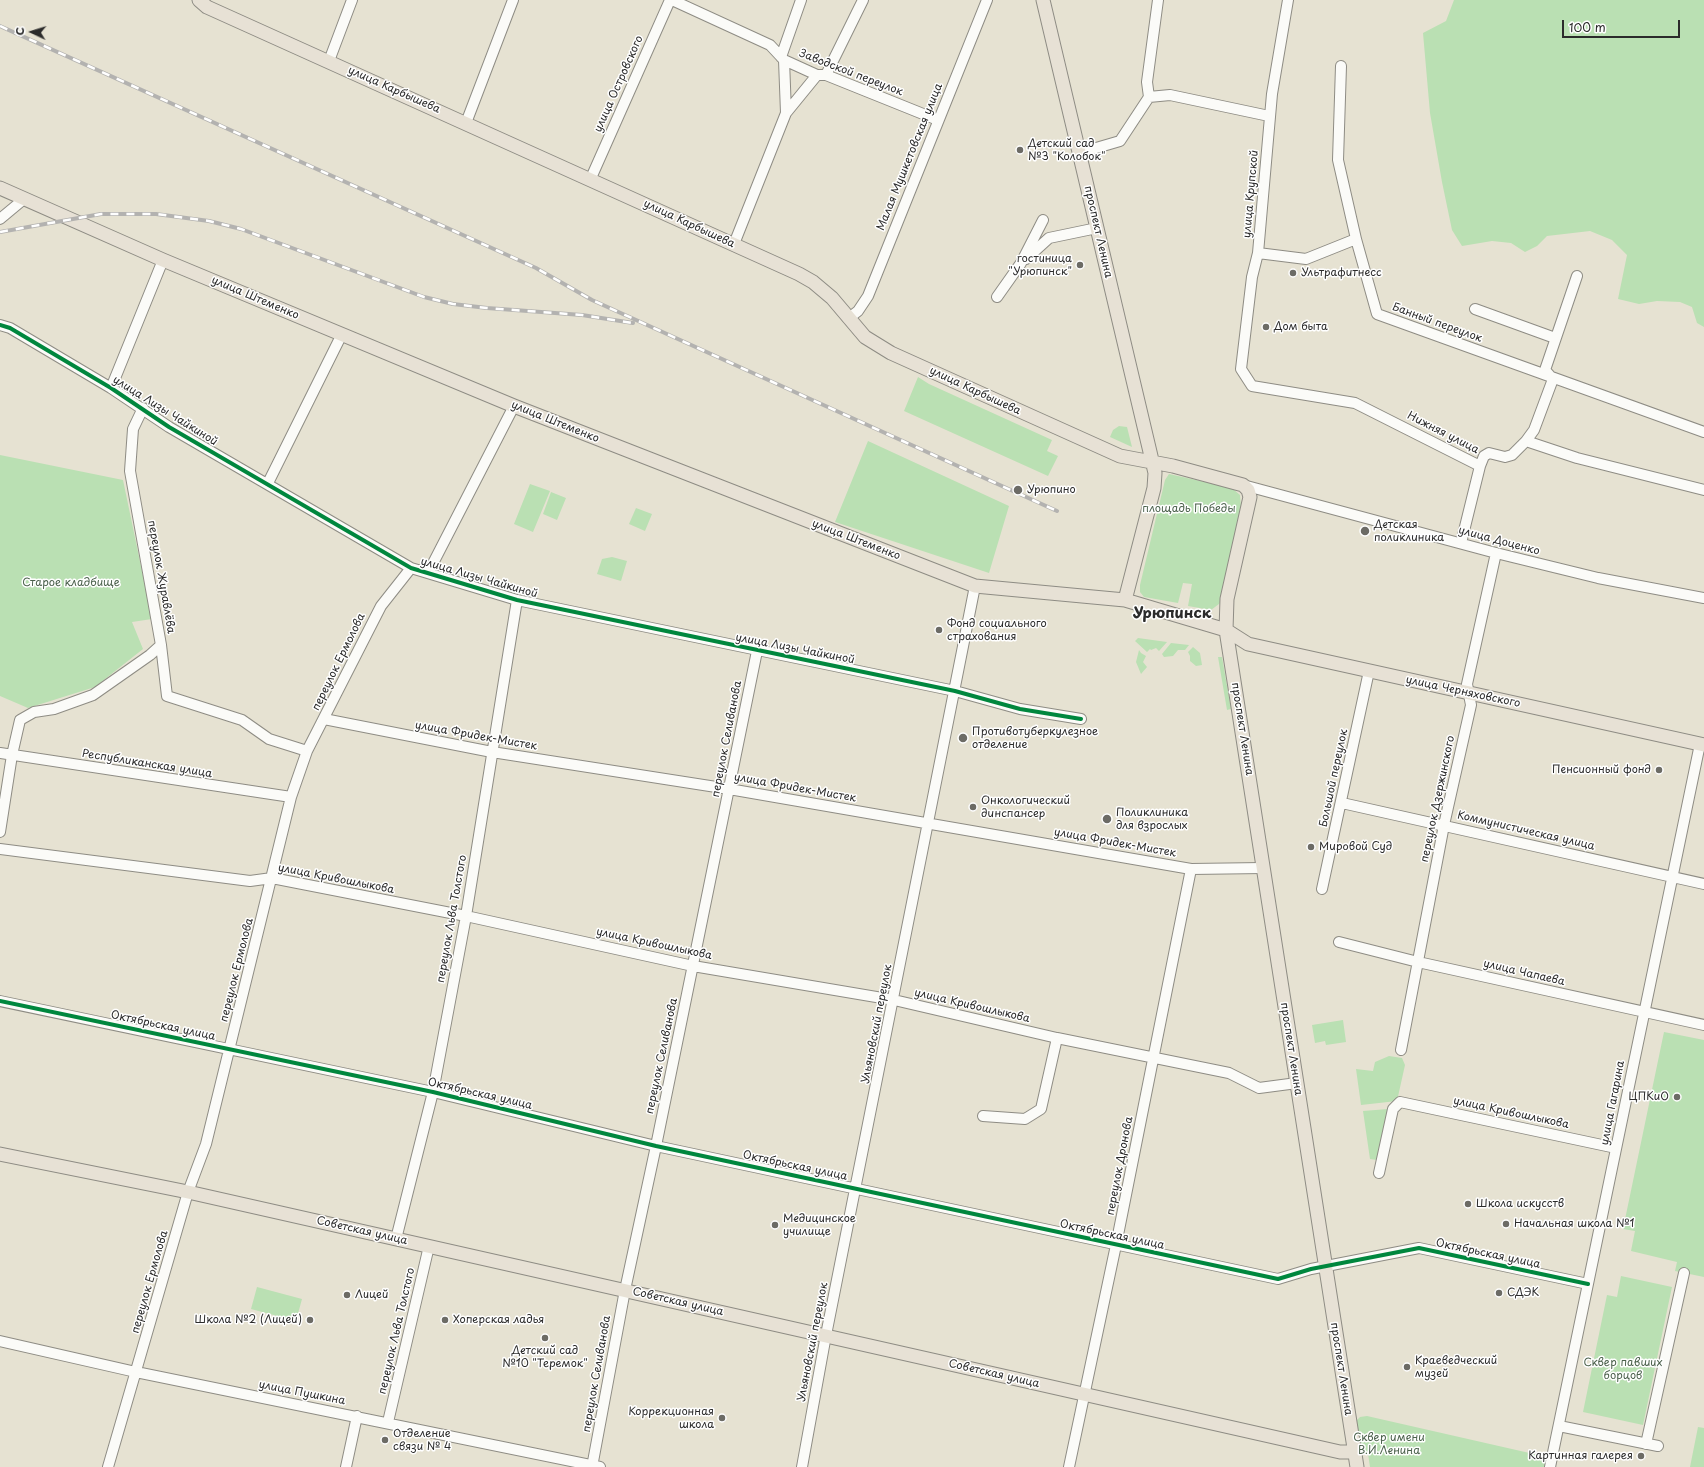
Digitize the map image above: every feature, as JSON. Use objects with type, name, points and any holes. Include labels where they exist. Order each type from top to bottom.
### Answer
[{"type":"main road","name":"проспект Ленина","points":[[1043,0],[1153,463]]},
{"type":"main road","name":"улица Карбышева","points":[[203,4],[590,178],[813,282],[832,298],[865,337],[891,353],[1120,456],[1153,463]]},
{"type":"main road","name":"улица Штеменко","points":[[0,188],[24,200],[163,260],[514,406],[975,586],[1125,600]]},
{"type":"main road","points":[[1153,463],[1173,466],[1243,485],[1248,490],[1250,497],[1227,599],[1226,630],[1125,600],[1156,479],[1153,463]]},
{"type":"main road","name":"проспект Ленина","points":[[1226,630],[1357,1467]]},
{"type":"main road","name":"улица Черняховского","points":[[1226,630],[1248,644],[1702,745]]},
{"type":"main road","name":"Советская улица","points":[[0,1154],[188,1192],[1340,1452],[1354,1452]]},
{"type":"street","points":[[191,0],[203,4]]},
{"type":"street","points":[[328,61],[352,0]]},
{"type":"street","points":[[466,122],[513,0]]},
{"type":"street","name":"Заводской переулок","points":[[671,0],[770,45],[782,58],[821,75],[938,120]]},
{"type":"street","name":"улица Островского","points":[[590,178],[671,0]]},
{"type":"street","points":[[786,113],[782,58],[802,0]]},
{"type":"street","points":[[734,244],[786,113],[821,75],[863,0]]},
{"type":"street","name":"Малая Мушкетовская улица","points":[[849,318],[858,311],[868,296],[987,0]]},
{"type":"street","points":[[1079,153],[1120,141],[1149,97],[1147,82],[1158,0]]},
{"type":"street","name":"улица Крупской","points":[[1252,386],[1241,369],[1252,277],[1258,254],[1269,116],[1288,0]]},
{"type":"street","name":"Банный переулок","points":[[1341,66],[1338,160],[1356,239],[1377,314],[1553,379],[1644,409],[1704,432]]},
{"type":"street","points":[[1149,97],[1170,94],[1269,116]]},
{"type":"street","points":[[0,219],[24,200]]},
{"type":"street","points":[[997,298],[1021,263],[1043,220]]},
{"type":"street","points":[[1021,263],[1049,238],[1097,228]]},
{"type":"street","points":[[1258,254],[1306,259],[1356,239]]},
{"type":"street","points":[[111,388],[163,260]]},
{"type":"street","points":[[1577,276],[1545,370],[1553,379],[1534,430],[1526,441],[1578,458],[1704,490]]},
{"type":"street","points":[[1475,309],[1555,338]]},
{"type":"street","name":"улица Лизы Чайкиной","points":[[0,325],[10,328],[111,388],[143,408],[169,427],[268,483],[411,568],[517,600],[955,691],[1020,709],[1081,719]]},
{"type":"street","points":[[268,483],[342,334]]},
{"type":"street","name":"Нижняя улица","points":[[1252,386],[1355,403],[1480,466],[1484,456],[1489,453],[1505,457],[1512,455],[1526,441]]},
{"type":"street","points":[[428,573],[514,406]]},
{"type":"street","name":"переулок Журавлёва","points":[[0,832],[12,755],[20,720],[34,712],[54,709],[93,695],[150,655],[161,645],[130,471],[133,429],[143,408]]},
{"type":"street","points":[[1461,543],[1480,466]]},
{"type":"street","name":"улица Доценко","points":[[1243,485],[1496,553],[1598,578],[1704,598]]},
{"type":"street","name":"переулок Дзержинского","points":[[1401,1050],[1444,825],[1470,705],[1470,694],[1467,684],[1496,553]]},
{"type":"street","name":"переулок Ермолова","points":[[108,1467],[188,1192],[206,1144],[291,797],[307,751],[339,686],[381,606],[411,568]]},
{"type":"street","name":"Ульяновский переулок","points":[[802,1467],[826,1335],[930,823],[975,586]]},
{"type":"street","name":"переулок Льва Толстого","points":[[396,1239],[433,1092],[466,916],[517,600]]},
{"type":"street","points":[[161,645],[167,696],[242,720],[269,739],[307,751]]},
{"type":"street","name":"переулок Селиванова","points":[[595,1466],[625,1290],[656,1146],[757,651]]},
{"type":"street","name":"Большой переулок","points":[[1322,889],[1342,803],[1369,671]]},
{"type":"street","name":"улица Фридек-Мистек","points":[[324,719],[492,752],[729,789],[1191,869],[1263,868]]},
{"type":"street","name":"улица Гагарина","points":[[1550,1467],[1671,877],[1702,745]]},
{"type":"street","name":"Республиканская улица","points":[[0,753],[291,797]]},
{"type":"street","name":"Коммунистическая улица","points":[[1342,803],[1704,884]]},
{"type":"street","name":"улица Кривошлыкова","points":[[0,849],[250,881],[272,878],[466,916],[693,966],[894,1000],[1057,1038],[1229,1073],[1259,1088],[1297,1083]]},
{"type":"street","name":"переулок Дронова","points":[[1069,1467],[1116,1245],[1191,869]]},
{"type":"street","name":"улица Чапаева","points":[[1339,942],[1418,962],[1704,1025]]},
{"type":"street","name":"Октябрьская улица","points":[[0,1001],[433,1092],[656,1146],[1278,1279],[1325,1267],[1419,1248],[1588,1284]]},
{"type":"street","points":[[983,1116],[1025,1119],[1042,1109],[1057,1038]]},
{"type":"street","name":"улица Кривошлыкова","points":[[1379,1173],[1393,1109],[1400,1102],[1616,1148]]},
{"type":"street","name":"переулок Льва Толстого","points":[[388,1422],[429,1246]]},
{"type":"street","points":[[1646,1444],[1684,1273]]},
{"type":"street","name":"улица Пушкина","points":[[0,1341],[136,1372],[388,1422],[595,1466]]},
{"type":"street","points":[[346,1467],[357,1416]]},
{"type":"street","points":[[1559,1426],[1658,1446]]},
{"type":"street","points":[[546,1467],[549,1457]]},
{"type":"green space","points":[[1454,0],[1704,0],[1704,327],[1697,323],[1692,307],[1680,302],[1657,301],[1639,304],[1618,299],[1627,255],[1612,240],[1590,231],[1547,236],[1537,246],[1525,252],[1511,243],[1492,241],[1462,246],[1452,230],[1442,182],[1430,113],[1423,33],[1446,21]]},
{"type":"green space","points":[[918,377],[929,384],[1052,440],[1047,451],[1058,456],[1048,476],[904,411]]},
{"type":"green space","points":[[1119,426],[1127,427],[1132,447],[1110,437],[1113,430]]},
{"type":"green space","points":[[868,441],[1009,506],[989,573],[835,522]]},
{"type":"green space","name":"Старое кладбище","points":[[0,455],[123,480],[152,619],[132,622],[143,649],[95,687],[28,708],[0,696]]},
{"type":"green space","name":"площадь Победы","points":[[1169,474],[1232,488],[1240,495],[1241,507],[1222,599],[1219,604],[1211,610],[1188,606],[1192,584],[1183,583],[1178,603],[1144,597],[1140,592],[1140,585],[1165,480]]},
{"type":"green space","points":[[530,484],[550,491],[533,532],[514,524]]},
{"type":"green space","points":[[551,492],[566,498],[557,520],[543,514]]},
{"type":"green space","points":[[636,508],[652,514],[645,531],[629,524]]},
{"type":"green space","points":[[612,557],[627,561],[621,581],[597,574],[602,559]]},
{"type":"green space","points":[[1138,638],[1167,642],[1159,651],[1156,648],[1150,649],[1147,652],[1135,641]]},
{"type":"green space","points":[[1171,643],[1189,645],[1185,650],[1178,650],[1173,656],[1164,657],[1162,654]]},
{"type":"green space","points":[[1193,647],[1200,653],[1202,665],[1196,666],[1190,661],[1188,652]]},
{"type":"green space","points":[[1139,650],[1146,656],[1143,662],[1147,667],[1141,674],[1136,662]]},
{"type":"green space","points":[[1218,657],[1222,657],[1231,709],[1227,710]]},
{"type":"green space","points":[[1343,1020],[1346,1042],[1326,1045],[1325,1041],[1315,1043],[1312,1025]]},
{"type":"green space","name":"ЦПКиО","points":[[1664,1032],[1704,1040],[1704,1277],[1675,1271],[1677,1262],[1631,1251],[1635,1231],[1623,1229]]},
{"type":"green space","points":[[1389,1056],[1402,1058],[1405,1065],[1397,1101],[1361,1105],[1356,1069],[1373,1071],[1375,1062]]},
{"type":"green space","points":[[1388,1109],[1377,1160],[1370,1159],[1363,1111]]},
{"type":"green space","name":"Сквер павших борцов","points":[[1621,1276],[1672,1287],[1643,1425],[1583,1412],[1607,1295],[1617,1297]]},
{"type":"green space","points":[[257,1287],[302,1299],[296,1321],[251,1309]]},
{"type":"green space","name":"Сквер имени В.И.Ленина","points":[[1367,1416],[1547,1457],[1544,1467],[1370,1467],[1368,1454],[1361,1453],[1356,1421],[1360,1417]]},
{"type":"green space","points":[[1698,1427],[1704,1428],[1704,1467],[1690,1467]]},
{"type":"railway","points":[[0,26],[536,268],[592,300],[1057,511]]},
{"type":"railway","points":[[0,232],[101,214],[156,214],[209,221],[241,229],[424,297],[453,304],[582,315],[633,323]]},
{"type":"cycle path","points":[[0,325],[10,328],[111,388],[169,427],[411,568],[517,600],[955,691],[1020,709],[1081,719]]},
{"type":"cycle path","points":[[0,1001],[433,1092],[656,1146],[1278,1279],[1311,1269],[1419,1248],[1588,1284]]},
{"type":"place","name":"Детский сад №3 \"Колобок\"","points":[[1020,150]]},
{"type":"place","name":"гостиница \"Урюпинск\"","points":[[1080,265]]},
{"type":"place","name":"Ультрафитнесс","points":[[1293,273]]},
{"type":"place","name":"Дом быта","points":[[1266,327]]},
{"type":"place","name":"Урюпино","points":[[1018,490]]},
{"type":"place","name":"Детская поликлиника","points":[[1365,531]]},
{"type":"place","name":"Фонд социального страхования","points":[[939,630]]},
{"type":"place","name":"Противотуберкулезное отделение","points":[[963,738]]},
{"type":"place","name":"Пенсионный фонд","points":[[1659,770]]},
{"type":"place","name":"Онкологический динспансер","points":[[973,807]]},
{"type":"place","name":"Поликлиника для взрослых","points":[[1107,819]]},
{"type":"place","name":"Мировой Суд","points":[[1311,847]]},
{"type":"place","name":"ЦПКиО","points":[[1677,1097]]},
{"type":"place","name":"Школа искусств","points":[[1468,1204]]},
{"type":"place","name":"Начальная школа №1","points":[[1506,1224]]},
{"type":"place","name":"Медицинское училище","points":[[775,1225]]},
{"type":"place","name":"СДЭК","points":[[1499,1293]]},
{"type":"place","name":"Лицей","points":[[347,1295]]},
{"type":"place","name":"Школа №2 (Лицей)","points":[[310,1320]]},
{"type":"place","name":"Хоперская ладья","points":[[445,1320]]},
{"type":"place","name":"Детский сад №10 \"Теремок\"","points":[[545,1338]]},
{"type":"place","name":"Краеведческий музей","points":[[1407,1367]]},
{"type":"place","name":"Коррекционная школа","points":[[722,1418]]},
{"type":"place","name":"Отделение связи № 4","points":[[385,1440]]},
{"type":"place","name":"Картинная галерея","points":[[1641,1456]]},
{"type":"district","name":"Урюпинск","points":[[1172,614]]}]
